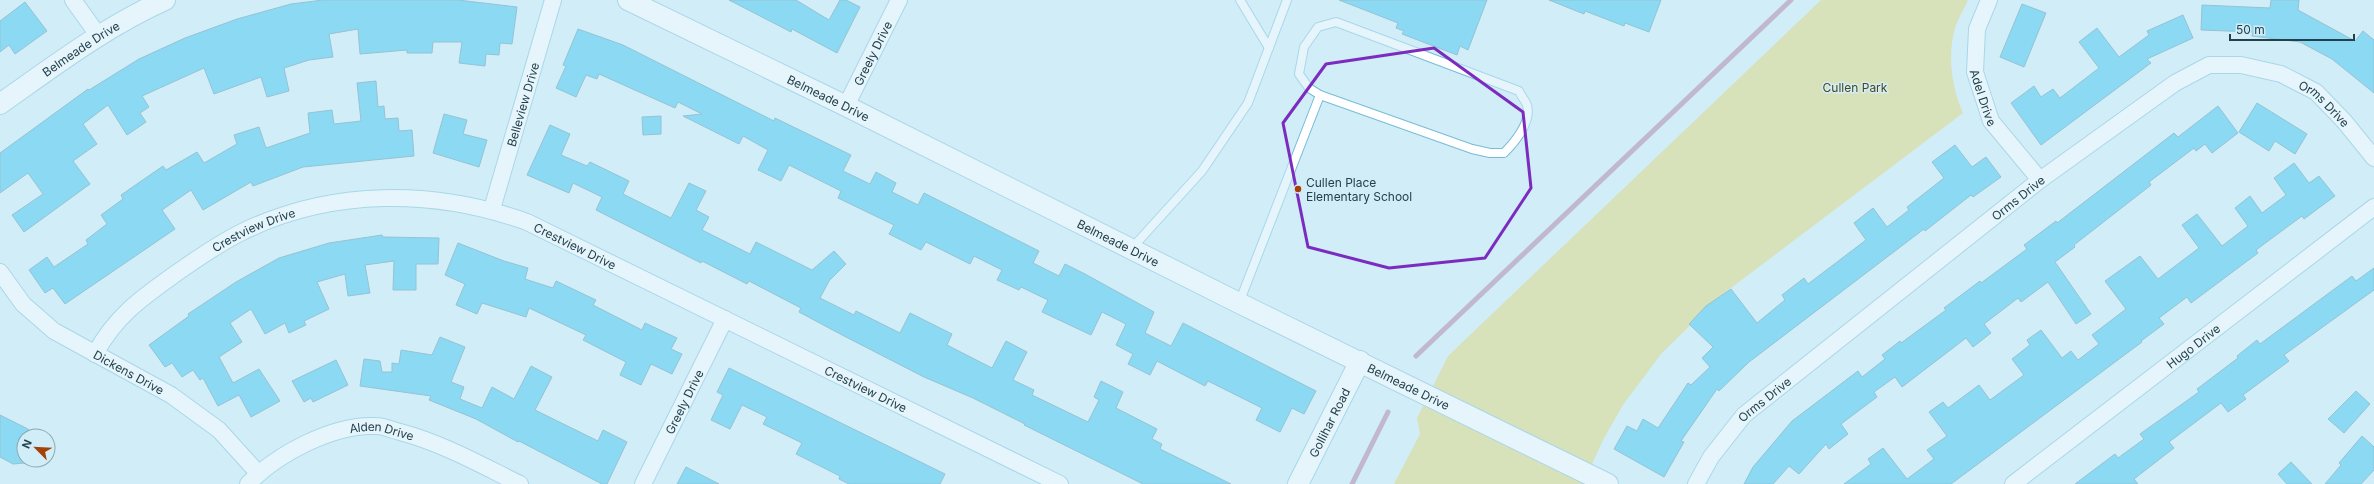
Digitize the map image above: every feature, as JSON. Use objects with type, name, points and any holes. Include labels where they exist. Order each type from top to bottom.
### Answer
[{"type":"street","points":[[73,0],[98,34]]},
{"type":"street","name":"Belmeade Drive","points":[[0,104],[98,34],[165,0]]},
{"type":"street","name":"Belleview Drive","points":[[492,210],[554,0]]},
{"type":"street","name":"Belmeade Drive","points":[[628,0],[846,106],[1239,303],[1360,361],[1608,484]]},
{"type":"street","name":"Greely Drive","points":[[846,106],[899,0]]},
{"type":"street","name":"Adel Drive","points":[[1989,0],[1977,29],[1975,72],[1992,121],[2040,180]]},
{"type":"street","name":"Orms Drive","points":[[1696,484],[1711,457],[1744,415],[2040,180],[2175,83],[2209,65],[2242,65],[2281,74],[2316,92],[2344,121],[2374,158]]},
{"type":"street","name":"Crestview Drive","points":[[95,354],[107,332],[119,318],[152,290],[242,232],[289,214],[329,203],[374,198],[418,198],[457,202],[492,210],[527,222],[1060,484]]},
{"type":"street","name":"Hugo Drive","points":[[2013,484],[2374,207]]},
{"type":"street","name":"Dickens Drive","points":[[0,272],[23,304],[54,331],[171,395],[220,430],[253,479]]},
{"type":"street","name":"Greely Drive","points":[[643,484],[724,319]]},
{"type":"street","name":"Gollihar Road","points":[[1298,484],[1360,361]]},
{"type":"street","name":"Alden Drive","points":[[253,479],[294,448],[340,431],[376,426],[426,439],[520,484]]},
{"type":"lane","points":[[1240,0],[1269,48]]},
{"type":"lane","points":[[1132,249],[1202,171],[1248,104],[1287,0]]},
{"type":"lane","points":[[1336,22],[1519,91],[1528,106],[1524,127],[1515,142],[1504,153],[1490,153],[1472,149],[1320,95],[1309,88],[1299,74],[1304,47],[1318,27],[1336,22]]},
{"type":"lane","points":[[1239,303],[1320,95]]},
{"type":"highlighted area","points":[[1434,48],[1523,112],[1531,188],[1485,258],[1389,268],[1308,247],[1283,123],[1326,64]]},
{"type":"green space","name":"Cullen Park","points":[[1821,0],[1968,0],[1955,28],[1951,50],[1954,83],[1963,113],[1719,297],[1661,354],[1623,405],[1603,440],[1583,484],[1394,484],[1420,434],[1417,418],[1448,356]]},
{"type":"building","points":[[323,0],[458,0],[517,7],[512,44],[500,43],[499,55],[486,54],[485,66],[459,63],[462,42],[433,42],[432,53],[407,53],[407,50],[360,54],[358,29],[329,34],[333,57],[309,60],[284,68],[289,91],[267,97],[261,77],[214,94],[204,68],[142,96],[149,107],[140,113],[146,122],[127,135],[108,105],[83,124],[97,144],[73,161],[90,184],[24,232],[12,215],[43,194],[28,173],[0,193],[0,153],[88,89],[89,90],[139,59],[185,38],[237,19],[291,4]]},
{"type":"building","points":[[729,0],[796,0],[829,20],[840,0],[846,0],[860,7],[837,53],[792,29],[791,32]]},
{"type":"building","points":[[1339,0],[1487,0],[1468,50],[1460,46],[1457,55],[1402,34],[1404,31],[1396,28],[1398,23]]},
{"type":"building","points":[[1549,0],[1661,0],[1649,32],[1625,23],[1624,26],[1585,11],[1584,14]]},
{"type":"building","points":[[2271,0],[2299,0],[2298,10],[2355,41],[2363,31],[2374,40],[2374,93],[2332,59],[2300,42],[2252,36],[2253,32],[2201,30],[2202,5],[2270,8]]},
{"type":"building","points":[[25,2],[47,31],[15,54],[9,45],[0,52],[0,21]]},
{"type":"building","points":[[2022,4],[2046,13],[2024,67],[2000,57]]},
{"type":"building","points":[[2183,15],[2193,38],[2147,59],[2151,63],[2041,145],[2011,103],[2034,86],[2041,97],[2053,89],[2060,98],[2099,68],[2079,42],[2097,28],[2119,57],[2149,35],[2147,31]]},
{"type":"building","points":[[578,29],[623,45],[774,121],[775,118],[851,155],[843,171],[870,184],[876,172],[896,183],[892,192],[918,205],[924,193],[1039,251],[1033,263],[1059,276],[1065,264],[1085,274],[1154,312],[1145,333],[1171,346],[1183,323],[1316,391],[1304,414],[1292,408],[1280,432],[1256,420],[1262,408],[1208,381],[1205,386],[1157,361],[1150,375],[1128,364],[1133,354],[1116,345],[1126,324],[1102,312],[1091,335],[1042,312],[1048,300],[1021,287],[1019,290],[997,280],[1002,270],[974,256],[970,264],[926,242],[921,250],[889,234],[894,225],[838,198],[841,191],[789,165],[781,181],[758,170],[768,150],[743,136],[739,144],[683,116],[702,114],[678,102],[675,108],[599,74],[597,79],[586,75],[576,97],[556,88],[566,66],[563,65]]},
{"type":"building","points":[[376,81],[378,107],[384,106],[385,119],[398,118],[399,131],[412,130],[414,156],[303,167],[253,186],[251,182],[203,210],[191,190],[162,210],[175,229],[65,304],[53,288],[45,293],[29,270],[47,257],[54,267],[88,244],[86,240],[107,224],[101,215],[123,199],[121,195],[163,166],[166,170],[197,152],[204,163],[237,144],[234,135],[259,127],[266,148],[310,133],[308,113],[332,110],[334,124],[361,121],[357,83]]},
{"type":"building","points":[[2257,103],[2307,134],[2295,154],[2275,141],[2269,151],[2239,132]]},
{"type":"building","points":[[2218,106],[2238,133],[2212,153],[2205,144],[2196,151],[2194,148],[2149,182],[2151,185],[2074,245],[2075,247],[2055,262],[2091,314],[2076,324],[2048,282],[2021,302],[2018,298],[1984,324],[1991,333],[1973,347],[1966,338],[1902,387],[1895,377],[1874,392],[1877,397],[1841,424],[1848,434],[1829,449],[1826,444],[1799,474],[1789,466],[1773,484],[1744,484],[1753,467],[1792,421],[1858,371],[1862,377],[1885,359],[1882,355],[1900,341],[1901,343],[1946,310],[1944,308],[1980,281],[1981,283],[2027,249],[2024,245],[2056,221],[2057,223],[2174,133],[2178,137]]},
{"type":"building","points":[[444,114],[467,120],[463,134],[487,140],[479,167],[433,153]]},
{"type":"building","points":[[661,116],[661,134],[643,135],[642,117]]},
{"type":"building","points":[[550,125],[570,134],[561,155],[587,166],[590,162],[629,181],[623,194],[671,218],[689,183],[706,191],[696,210],[709,217],[702,230],[750,254],[756,242],[812,270],[834,251],[846,264],[829,281],[820,298],[854,315],[856,311],[900,333],[910,313],[952,334],[947,345],[992,368],[1006,341],[1027,352],[1013,380],[1034,390],[1032,395],[1088,422],[1099,400],[1094,397],[1101,381],[1123,392],[1116,408],[1157,429],[1152,439],[1162,444],[1160,449],[1231,484],[1143,484],[973,398],[924,377],[844,336],[799,312],[801,308],[749,281],[747,284],[702,261],[701,263],[596,210],[602,197],[573,183],[569,193],[527,175]]},
{"type":"building","points":[[1955,145],[1972,167],[1986,157],[2001,177],[1973,197],[1971,195],[1925,231],[1924,229],[1749,362],[1719,391],[1717,389],[1681,441],[1684,442],[1664,477],[1614,449],[1627,426],[1637,431],[1643,419],[1658,428],[1688,383],[1691,385],[1710,367],[1702,358],[1713,347],[1689,324],[1706,306],[1731,289],[1757,323],[1785,300],[1782,295],[1804,278],[1808,284],[1866,240],[1854,223],[1873,208],[1887,227],[1909,210],[1907,207],[1944,178],[1932,162]]},
{"type":"building","points":[[2294,163],[2309,183],[2319,176],[2335,196],[2304,219],[2302,216],[2256,250],[2258,253],[2191,303],[2187,297],[2159,318],[2164,324],[2141,341],[2142,342],[1951,484],[1844,484],[1871,464],[1868,459],[1883,448],[1907,479],[1934,459],[1927,450],[1947,436],[1929,412],[1943,402],[1948,408],[1979,385],[1990,400],[2024,375],[2012,359],[2030,345],[2027,340],[2041,330],[2062,358],[2071,351],[2078,360],[2099,344],[2092,335],[2126,309],[2105,281],[2140,256],[2158,279],[2199,248],[2182,225],[2197,214],[2222,246],[2248,226],[2235,208],[2250,196],[2262,213],[2286,195],[2274,178]]},
{"type":"building","points":[[382,235],[383,237],[439,238],[438,264],[416,264],[416,290],[393,290],[394,261],[365,265],[370,293],[348,296],[345,274],[317,282],[329,309],[304,321],[306,325],[289,333],[285,323],[265,334],[251,309],[230,323],[242,342],[219,357],[233,383],[259,369],[280,401],[251,417],[239,395],[218,406],[203,378],[200,380],[193,370],[182,377],[172,363],[165,367],[149,345],[189,316],[188,314],[236,282],[279,258],[329,243]]},
{"type":"building","points":[[458,243],[504,261],[528,268],[525,279],[553,288],[556,281],[596,300],[593,305],[642,330],[645,323],[677,338],[671,349],[682,354],[672,374],[651,364],[641,385],[620,375],[626,362],[583,340],[586,335],[529,308],[526,317],[482,303],[477,314],[456,305],[465,284],[445,275]]},
{"type":"building","points":[[2374,268],[2374,290],[2284,355],[2289,361],[2243,395],[2246,399],[2228,412],[2221,403],[2169,442],[2174,448],[2134,479],[2138,484],[2075,484],[2115,454],[2118,458],[2144,439],[2140,434],[2199,392],[2197,389],[2238,358],[2237,356],[2257,340],[2260,344],[2352,276],[2356,281]]},
{"type":"building","points":[[440,337],[465,347],[451,382],[464,387],[460,399],[482,408],[492,387],[514,399],[531,366],[552,377],[535,410],[598,441],[603,430],[627,442],[607,484],[602,484],[476,419],[429,400],[431,396],[360,386],[364,359],[380,361],[382,372],[392,372],[392,363],[399,364],[401,350],[432,355]]},
{"type":"building","points":[[336,360],[348,385],[313,402],[311,398],[304,402],[292,381]]},
{"type":"building","points":[[729,368],[945,474],[940,484],[849,484],[839,479],[840,476],[796,454],[802,443],[763,424],[767,417],[742,405],[730,429],[711,420],[723,395],[717,392]]},
{"type":"building","points":[[2356,391],[2370,404],[2344,433],[2328,419]]},
{"type":"building","points":[[0,415],[26,428],[16,428],[16,464],[13,464],[0,457]]},
{"type":"building","points":[[2362,436],[2374,447],[2374,470],[2361,484],[2325,484],[2341,465],[2339,463]]},
{"type":"building","points":[[2291,462],[2312,484],[2287,484],[2278,474]]},
{"type":"building","points":[[686,467],[719,484],[677,484]]},
{"type":"waterway","points":[[1416,356],[1791,0]]},
{"type":"waterway","points":[[1352,484],[1388,412]]},
{"type":"place","name":"Cullen Place Elementary School","points":[[1298,189]]}]
